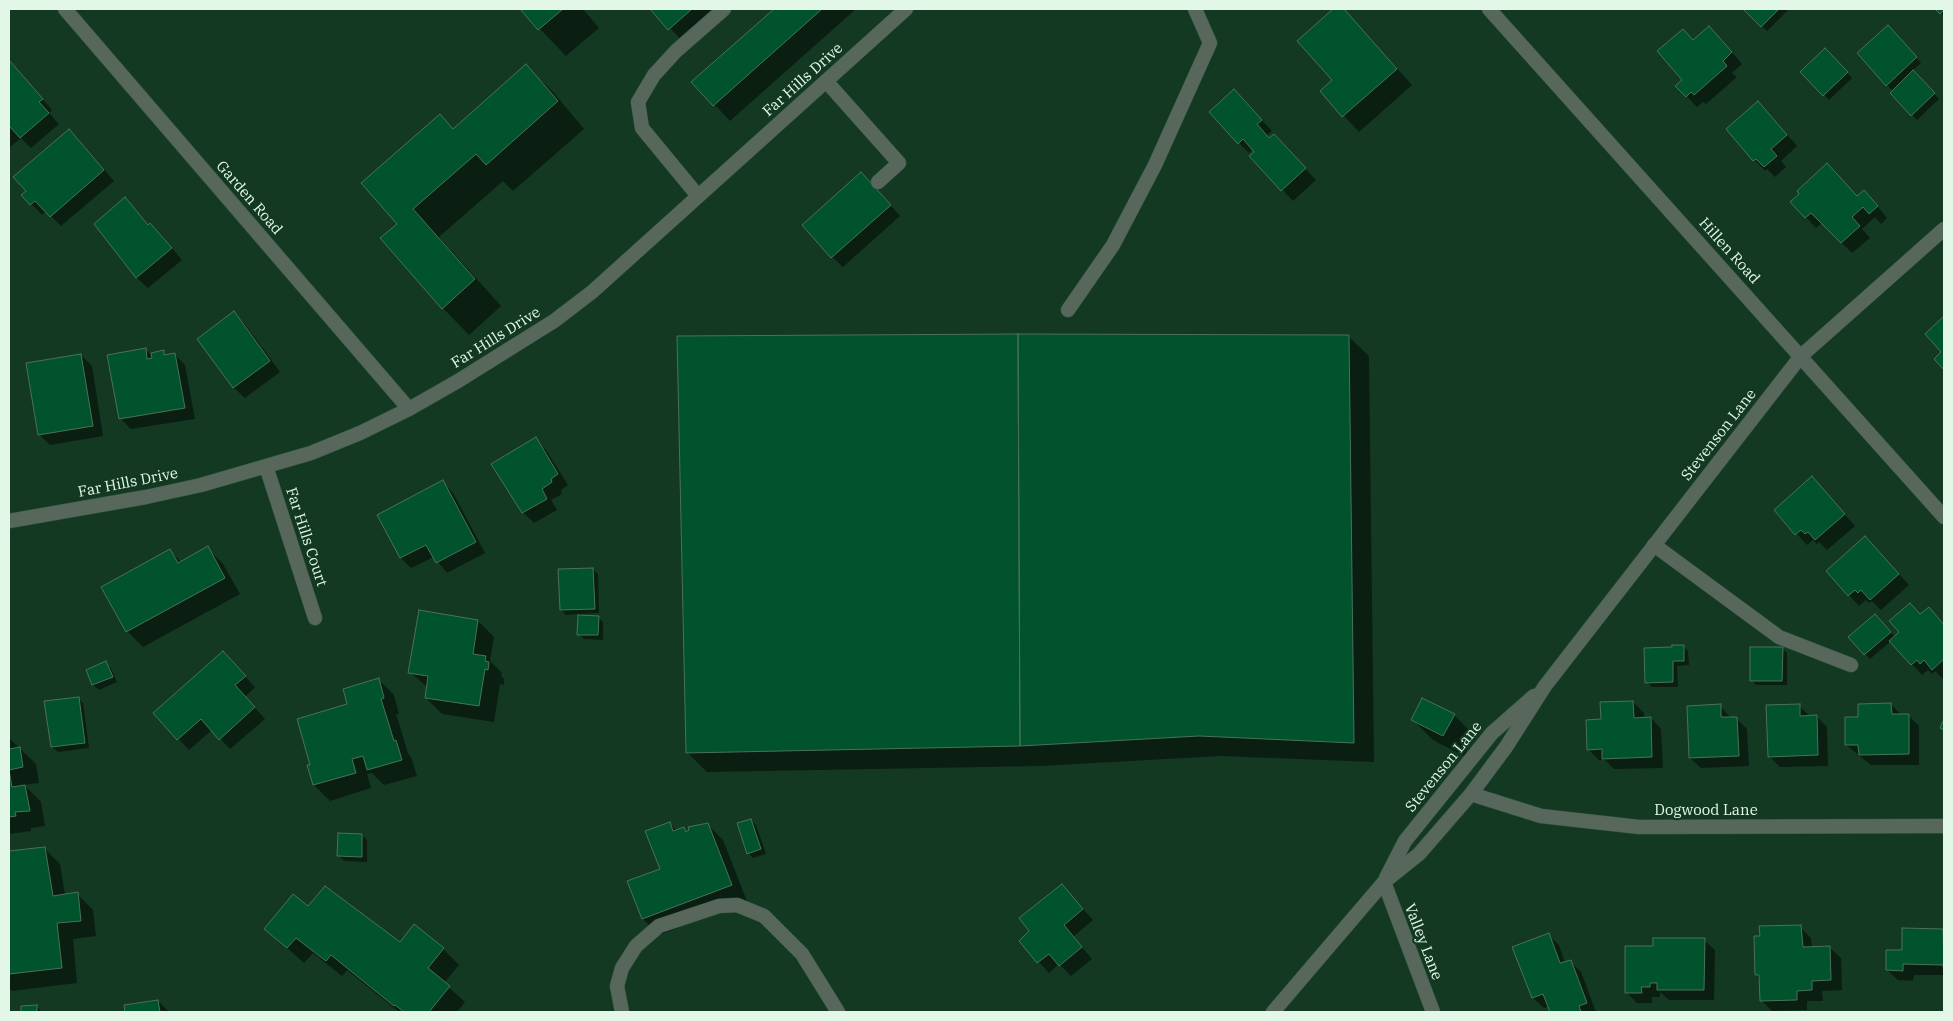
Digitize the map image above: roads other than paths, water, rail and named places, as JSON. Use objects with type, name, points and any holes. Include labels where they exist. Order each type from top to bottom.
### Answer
[{"type":"street","name":"Garden Road","points":[[64,9],[409,409]]},
{"type":"street","points":[[698,196],[642,128],[638,102],[654,75],[676,51],[724,9]]},
{"type":"street","name":"Far Hills Drive","points":[[9,521],[146,497],[201,485],[311,453],[360,433],[409,409],[500,356],[554,321],[592,292],[906,9]]},
{"type":"street","points":[[1068,310],[1113,245],[1155,165],[1210,43],[1195,9]]},
{"type":"street","name":"Hillen Road","points":[[1489,9],[1944,516]]},
{"type":"street","points":[[826,81],[899,164],[878,182]]},
{"type":"street","name":"Stevenson Lane","points":[[1273,1012],[1384,882],[1419,854],[1471,794],[1506,747],[1545,686],[1801,356],[1944,229]]},
{"type":"street","name":"Far Hills Court","points":[[266,466],[315,618]]},
{"type":"street","points":[[1654,545],[1779,637],[1851,666]]},
{"type":"street","name":"Stevenson Lane","points":[[1384,882],[1405,841],[1492,733],[1545,686]]},
{"type":"street","name":"Dogwood Lane","points":[[1471,794],[1542,816],[1639,827],[1944,826]]},
{"type":"street","name":"Valley Lane","points":[[1384,882],[1432,1012]]},
{"type":"street","points":[[622,1012],[617,986],[622,968],[636,946],[659,926],[719,906],[737,905],[764,916],[802,954],[838,1012]]}]
